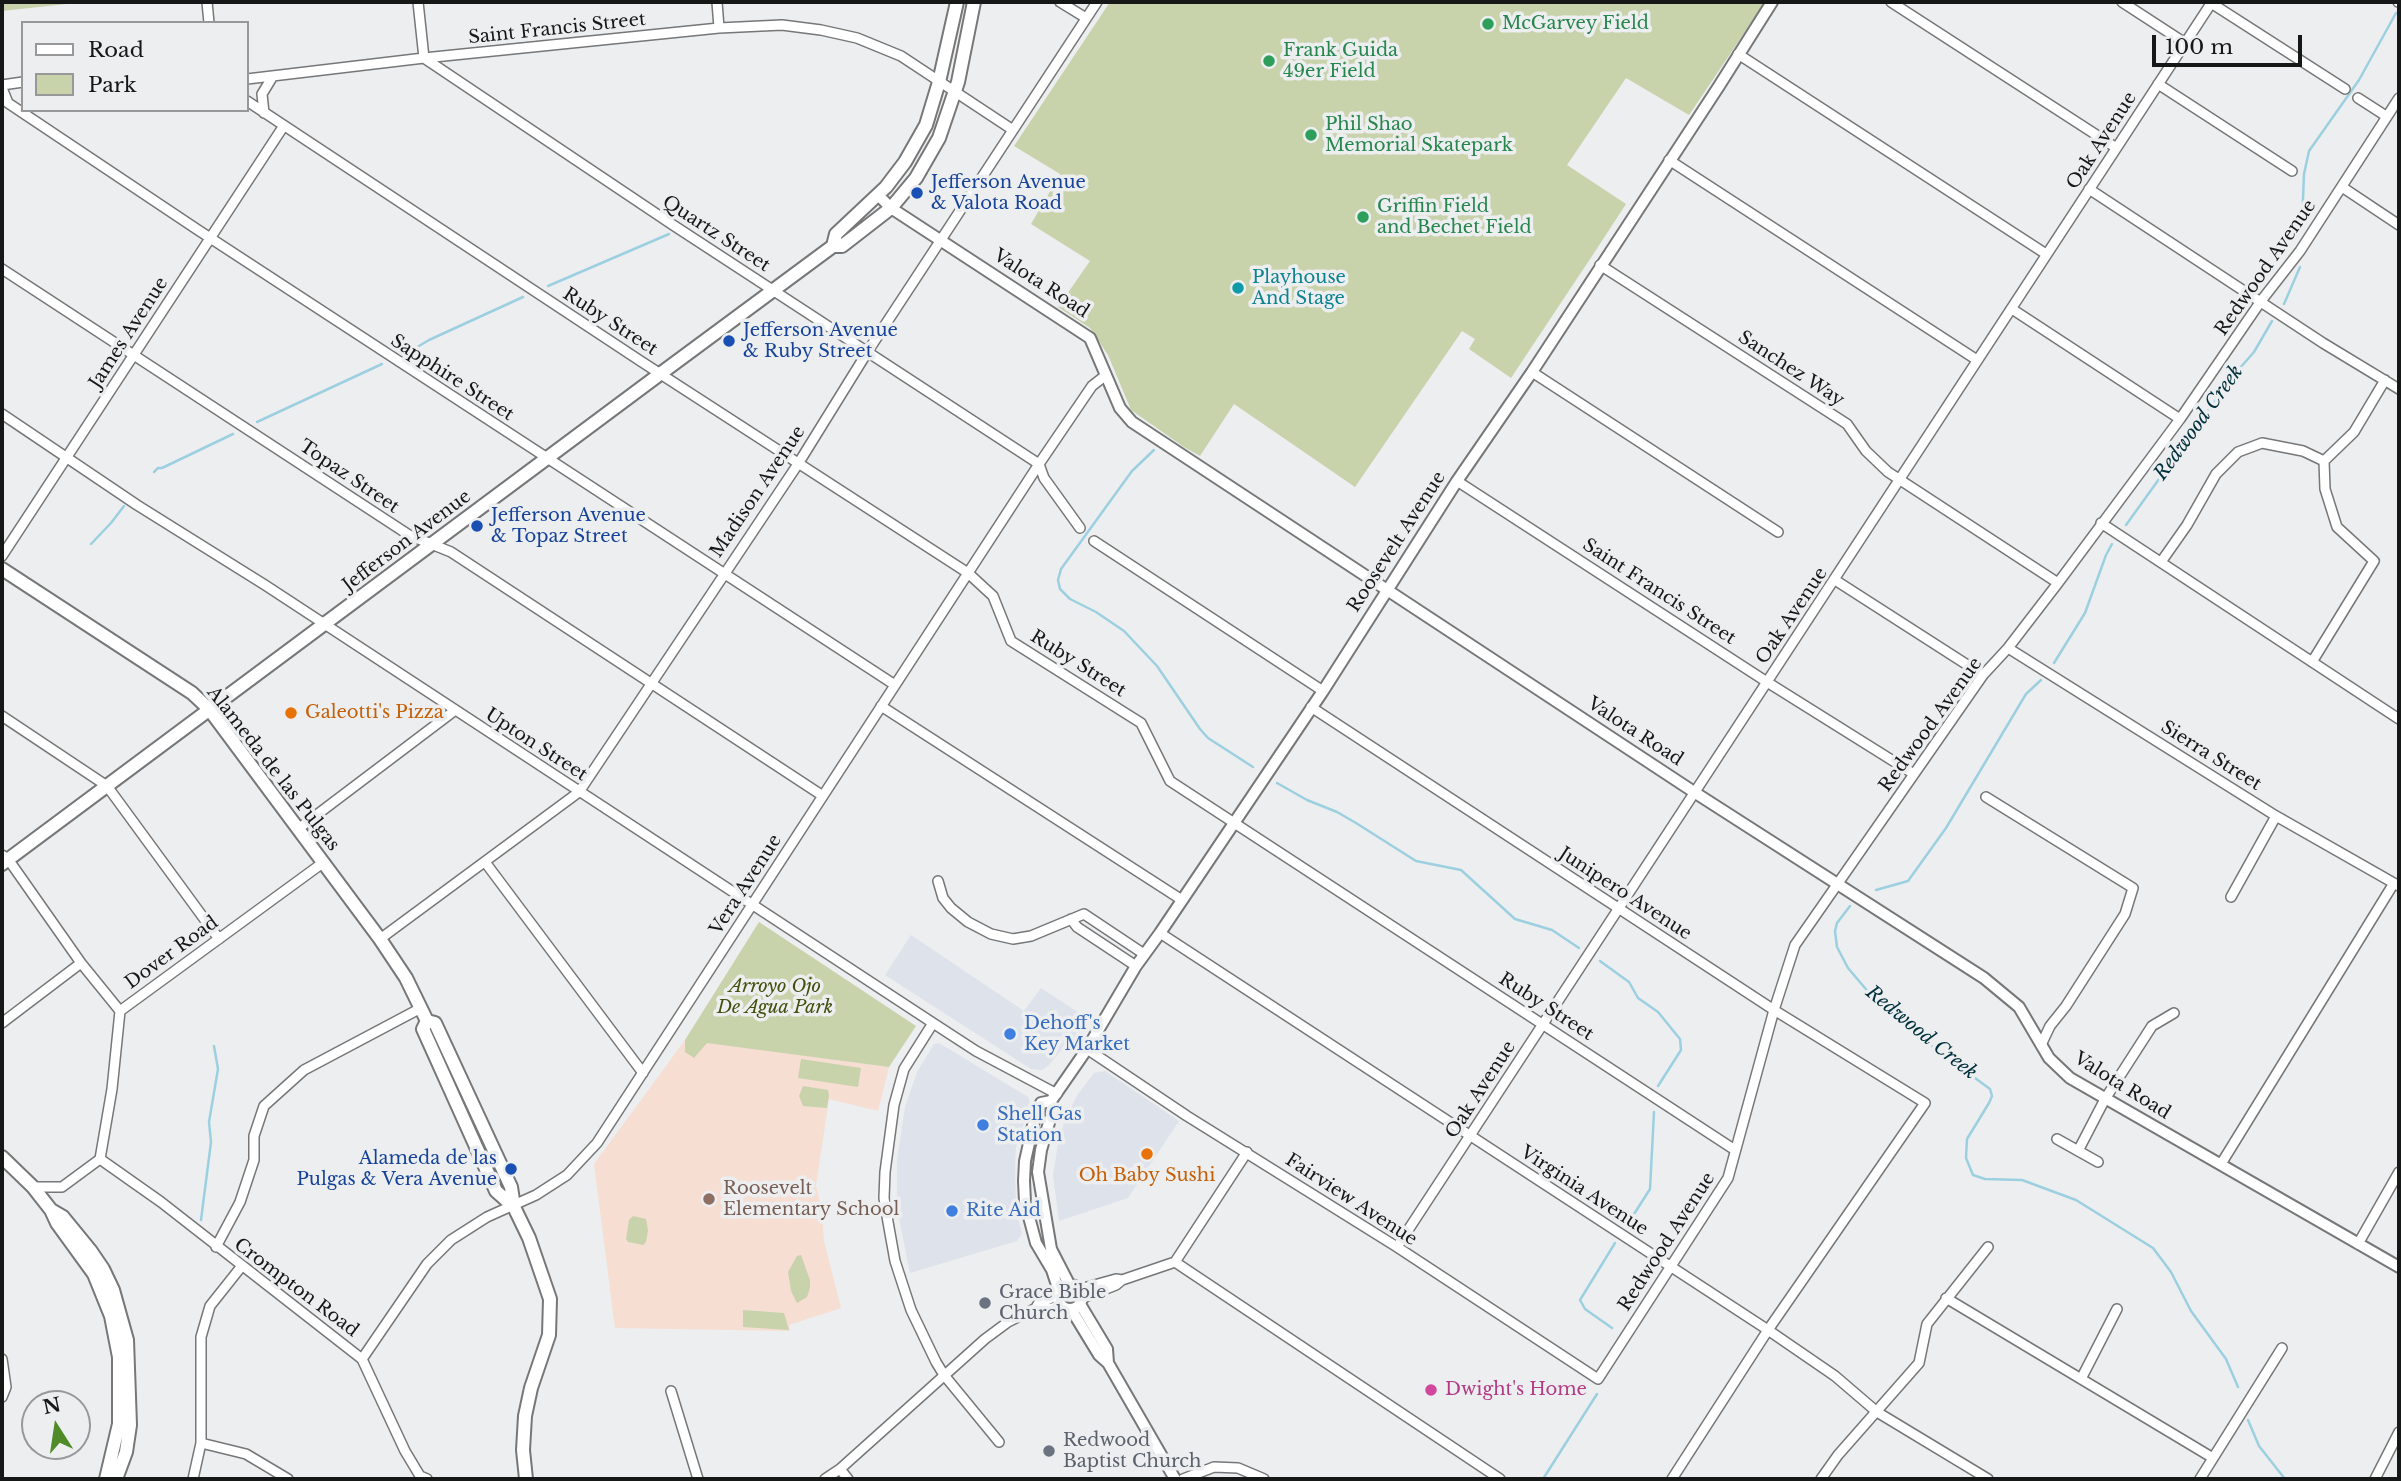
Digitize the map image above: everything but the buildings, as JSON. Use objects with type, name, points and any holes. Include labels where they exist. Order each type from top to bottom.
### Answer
[{"type":"main road","name":"Jefferson Avenue","points":[[833,246],[836,234],[879,196],[905,162],[926,125],[957,2]]},
{"type":"main road","name":"Jefferson Avenue","points":[[4,859],[107,786],[833,246],[842,246],[891,208],[916,178],[939,138],[955,92],[974,2]]},
{"type":"main road","name":"Alameda de las Pulgas","points":[[2,569],[192,693],[209,709],[324,862],[406,978],[424,1015],[423,1029],[496,1191],[514,1207],[532,1247],[550,1299],[549,1335],[531,1388],[525,1416],[523,1450],[526,1479]]},
{"type":"main road","points":[[2,1157],[33,1187],[51,1210],[57,1223],[94,1274],[111,1316],[117,1341],[119,1424],[106,1479]]},
{"type":"main road","points":[[51,1210],[63,1217],[103,1269],[113,1290],[127,1340],[130,1426],[126,1452],[116,1479]]},
{"type":"street","points":[[207,2],[209,21]]},
{"type":"street","points":[[418,2],[424,58]]},
{"type":"street","points":[[717,2],[719,28]]},
{"type":"street","points":[[1060,2],[1086,18]]},
{"type":"street","name":"Madison Avenue","points":[[380,939],[579,792],[798,464],[868,351],[1097,2]]},
{"type":"street","name":"Roosevelt Avenue","points":[[1175,1479],[1108,1363],[1100,1355],[1051,1249],[1038,1172],[1054,1098],[1087,1049],[1136,966],[1323,691],[1457,481],[1532,372],[1772,2]]},
{"type":"street","points":[[1891,2],[2115,147]]},
{"type":"street","points":[[2122,2],[2185,43]]},
{"type":"street","points":[[2211,2],[2345,89]]},
{"type":"street","name":"Oak Avenue","points":[[1397,1247],[2211,2]]},
{"type":"street","name":"Saint Francis Street","points":[[248,79],[719,28],[782,25],[857,38],[901,56],[1013,130]]},
{"type":"street","points":[[1738,54],[2046,254]]},
{"type":"street","name":"Quartz Street","points":[[424,58],[1039,464]]},
{"type":"street","points":[[264,113],[262,94],[273,76]]},
{"type":"street","points":[[2,86],[21,82]]},
{"type":"street","points":[[2158,84],[2292,170]]},
{"type":"street","name":"Sapphire Street","points":[[2,86],[8,103],[21,112]]},
{"type":"street","points":[[2358,97],[2386,116]]},
{"type":"street","name":"Redwood Avenue","points":[[1598,1379],[1728,1178],[1774,1010],[1795,945],[1983,675],[2008,648],[2058,583],[2300,251],[2399,98]]},
{"type":"street","name":"Ruby Street","points":[[248,102],[660,374],[968,573],[993,596],[1011,641],[1141,723],[1170,781],[1735,1150]]},
{"type":"street","name":"Sapphire Street","points":[[21,112],[895,685]]},
{"type":"street","name":"James Avenue","points":[[2,556],[283,127]]},
{"type":"street","points":[[1669,160],[1976,360]]},
{"type":"street","points":[[2342,187],[2399,225]]},
{"type":"street","points":[[2089,189],[2399,390]]},
{"type":"street","name":"Valota Road","points":[[879,196],[891,208],[1090,338],[1120,408],[1132,422],[1695,792],[1984,978],[2019,1007],[2049,1058],[2070,1078],[2399,1268]]},
{"type":"street","name":"Sanchez Way","points":[[1600,265],[1847,424],[1866,451],[1888,472],[2058,583]]},
{"type":"street","name":"Topaz Street","points":[[2,269],[408,535],[451,552],[823,796]]},
{"type":"street","points":[[2012,309],[2180,419]]},
{"type":"street","points":[[1532,372],[1777,532]]},
{"type":"street","name":"Vera Avenue","points":[[362,1359],[430,1261],[460,1234],[487,1217],[514,1207],[567,1175],[597,1143],[1039,464],[1092,386],[1105,375]]},
{"type":"street","points":[[2312,662],[2374,561],[2337,527],[2325,489],[2324,461],[2354,432],[2385,380]]},
{"type":"street","name":"Upton Street","points":[[2,414],[137,505],[976,1051],[1054,1098]]},
{"type":"street","points":[[2161,562],[2216,474],[2238,452],[2262,443],[2303,451],[2324,461]]},
{"type":"street","points":[[1039,464],[1044,478],[1080,528]]},
{"type":"street","name":"Saint Francis Street","points":[[1457,481],[1914,774]]},
{"type":"street","points":[[2101,523],[2399,719]]},
{"type":"street","points":[[1094,541],[1323,691]]},
{"type":"street","points":[[1835,580],[1983,675]]},
{"type":"street","name":"Sierra Street","points":[[2008,648],[2276,816],[2396,885]]},
{"type":"street","points":[[881,706],[1182,900]]},
{"type":"street","name":"Junipero Avenue","points":[[1311,707],[1774,1010],[1925,1103],[1768,1330]]},
{"type":"street","points":[[298,828],[454,711]]},
{"type":"street","points":[[2,716],[107,786],[219,939]]},
{"type":"street","points":[[1986,797],[2133,888],[2124,914],[2040,1045]]},
{"type":"street","points":[[2231,897],[2276,816]]},
{"type":"street","points":[[4,859],[120,1011]]},
{"type":"street","name":"Dover Road","points":[[100,1159],[113,1089],[120,1011],[324,862]]},
{"type":"street","points":[[485,862],[643,1073]]},
{"type":"street","points":[[937,881],[943,898],[951,908],[968,922],[992,934],[1013,939],[1031,936],[1084,914],[1144,954]]},
{"type":"street","points":[[2221,1164],[2396,885]]},
{"type":"street","points":[[1070,919],[1077,927],[1136,966]]},
{"type":"street","name":"Virginia Avenue","points":[[1160,933],[1768,1330],[1835,1376],[1877,1412],[1988,1479]]},
{"type":"street","points":[[2,1023],[81,963]]},
{"type":"street","points":[[2078,1151],[2105,1099],[2152,1026],[2174,1013]]},
{"type":"street","points":[[216,1247],[240,1202],[254,1160],[254,1136],[264,1105],[304,1070],[424,1015]]},
{"type":"street","points":[[933,1023],[904,1069],[891,1119],[884,1198],[895,1261],[911,1310],[944,1375],[999,1442]]},
{"type":"street","name":"Fairview Avenue","points":[[1087,1049],[1598,1379]]},
{"type":"street","name":"Roosevelt Avenue","points":[[1054,1098],[1041,1103],[1034,1121],[1025,1161],[1024,1181],[1034,1236],[1052,1270],[1058,1293]]},
{"type":"street","points":[[2057,1139],[2098,1162]]},
{"type":"street","points":[[1037,1308],[1040,1311],[1116,1279],[1122,1280],[1175,1262],[1247,1152]]},
{"type":"street","points":[[33,1187],[62,1187],[100,1159]]},
{"type":"street","name":"Crompton Road","points":[[100,1159],[161,1202],[362,1359],[405,1451],[420,1476],[427,1479]]},
{"type":"street","points":[[2358,1244],[2399,1171]]},
{"type":"street","points":[[1821,1479],[1838,1455],[1919,1363],[1927,1324],[1988,1247]]},
{"type":"street","points":[[1175,1262],[1500,1479]]},
{"type":"street","points":[[193,1479],[201,1443],[201,1337],[210,1306],[241,1266]]},
{"type":"street","points":[[825,1479],[840,1469],[944,1375],[1008,1322],[1037,1308],[1038,1304],[1058,1293],[1074,1298]]},
{"type":"street","points":[[1946,1298],[2213,1458]]},
{"type":"street","points":[[2081,1379],[2118,1309]]},
{"type":"street","points":[[1672,1479],[1768,1330]]},
{"type":"street","points":[[2200,1479],[2282,1348]]},
{"type":"street","points":[[2,1359],[6,1387],[2,1397]]},
{"type":"street","points":[[671,1391],[698,1479]]},
{"type":"street","points":[[2375,1479],[2399,1432]]},
{"type":"street","points":[[201,1443],[246,1454],[288,1479]]},
{"type":"street","points":[[1183,1479],[1214,1467],[1238,1468],[1264,1479]]},
{"type":"street","points":[[840,1469],[848,1479]]},
{"type":"shaded area","points":[[911,935],[1024,1011],[1041,988],[1090,1020],[1074,1043],[1064,1047],[1048,1066],[1042,1070],[1031,1069],[885,975]]},
{"type":"shaded area","name":"Roosevelt Elementary School","points":[[685,1040],[686,1052],[707,1042],[889,1067],[878,1111],[829,1099],[816,1185],[822,1212],[824,1241],[841,1308],[789,1325],[790,1331],[615,1328],[594,1164]]},
{"type":"shaded area","points":[[939,1043],[1028,1097],[1030,1103],[1016,1148],[1015,1166],[1016,1209],[1022,1234],[1017,1241],[910,1273],[897,1208],[897,1161],[905,1107],[917,1072],[934,1044]]},
{"type":"shaded area","points":[[1105,1071],[1179,1121],[1128,1198],[1059,1221],[1053,1175],[1065,1119],[1078,1094],[1094,1073]]},
{"type":"green space","points":[[2,2],[85,2],[2,11]]},
{"type":"green space","points":[[1110,2],[1765,2],[1689,115],[1626,78],[1567,165],[1626,204],[1596,250],[1511,378],[1469,349],[1475,339],[1462,331],[1355,487],[1234,404],[1200,456],[1184,447],[1131,410],[1108,355],[1090,328],[1058,307],[1090,261],[1031,224],[1060,174],[1014,146]]},
{"type":"green space","name":"Arroyo Ojo De Agua Park","points":[[759,922],[916,1026],[889,1067],[707,1043],[694,1058],[685,1052],[685,1040]]},
{"type":"green space","points":[[801,1059],[861,1068],[858,1087],[798,1078]]},
{"type":"green space","points":[[803,1086],[828,1090],[827,1108],[803,1106],[799,1096]]},
{"type":"green space","points":[[633,1216],[646,1219],[648,1231],[643,1245],[628,1242],[626,1239],[629,1220]]},
{"type":"green space","points":[[801,1255],[810,1280],[810,1288],[807,1297],[797,1303],[791,1291],[788,1272],[797,1256]]},
{"type":"green space","points":[[743,1310],[784,1313],[789,1330],[743,1327]]},
{"type":"waterway","name":"Redwood Creek","points":[[2302,224],[2304,174],[2309,151],[2359,80],[2396,13]]},
{"type":"waterway","points":[[548,286],[669,234]]},
{"type":"waterway","name":"Redwood Creek","points":[[2284,304],[2300,267]]},
{"type":"waterway","points":[[409,352],[429,340],[523,297]]},
{"type":"waterway","name":"Redwood Creek","points":[[2126,525],[2233,376],[2254,352],[2272,321]]},
{"type":"waterway","points":[[257,422],[382,364]]},
{"type":"waterway","points":[[154,472],[233,434]]},
{"type":"waterway","points":[[1154,450],[1132,471],[1061,569],[1058,580],[1060,589],[1070,599],[1124,631],[1157,666],[1208,738],[1253,767]]},
{"type":"waterway","points":[[91,544],[124,506]]},
{"type":"waterway","name":"Redwood Creek","points":[[2054,663],[2085,613],[2112,544]]},
{"type":"waterway","name":"Redwood Creek","points":[[1876,890],[1908,881],[1946,828],[2026,694],[2041,680]]},
{"type":"waterway","points":[[1277,783],[1307,800],[1337,812],[1416,861],[1461,870],[1515,919],[1552,930],[1579,948]]},
{"type":"waterway","name":"Redwood Creek","points":[[1850,906],[1837,923],[1835,931],[1837,947],[1848,968],[1870,994],[1910,1021],[1934,1048],[1990,1089],[1992,1096],[1989,1103],[1967,1139],[1966,1158],[1973,1175],[1985,1179],[2022,1180],[2076,1200],[2153,1248],[2171,1272],[2191,1311],[2226,1359],[2238,1387]]},
{"type":"waterway","points":[[1600,961],[1629,982],[1638,998],[1658,1012],[1680,1039],[1681,1050],[1658,1086]]},
{"type":"waterway","points":[[201,1220],[211,1142],[209,1122],[218,1069],[214,1046]]},
{"type":"waterway","points":[[1629,1222],[1650,1189],[1654,1112]]},
{"type":"waterway","points":[[1612,1328],[1585,1309],[1580,1300],[1615,1243]]},
{"type":"waterway","points":[[1543,1479],[1597,1394]]},
{"type":"waterway","name":"Redwood Creek","points":[[2248,1420],[2259,1446],[2285,1479]]},
{"type":"place","name":"McGarvey Field","points":[[1488,24]]},
{"type":"place","name":"Frank Guida 49er Field","points":[[1269,61]]},
{"type":"place","name":"Phil Shao Memorial Skatepark","points":[[1311,135]]},
{"type":"place","name":"Jefferson Avenue & Valota Road","points":[[917,193]]},
{"type":"place","name":"Griffin Field and Bechet Field","points":[[1363,217]]},
{"type":"place","name":"Playhouse And Stage","points":[[1238,288]]},
{"type":"place","name":"Jefferson Avenue & Ruby Street","points":[[729,341]]},
{"type":"place","name":"Jefferson Avenue & Topaz Street","points":[[477,526]]},
{"type":"place","name":"Galeotti's Pizza","points":[[291,713]]},
{"type":"place","name":"Dehoff's Key Market","points":[[1010,1034]]},
{"type":"place","name":"Shell Gas Station","points":[[983,1125]]},
{"type":"place","name":"Oh Baby Sushi","points":[[1147,1154]]},
{"type":"place","name":"Alameda de las Pulgas & Vera Avenue","points":[[511,1169]]},
{"type":"place","name":"Roosevelt Elementary School","points":[[709,1199]]},
{"type":"place","name":"Rite Aid","points":[[952,1211]]},
{"type":"place","name":"Grace Bible Church","points":[[985,1303]]},
{"type":"place","name":"Dwight's Home","points":[[1431,1390]]},
{"type":"place","name":"Redwood Baptist Church","points":[[1049,1451]]}]
